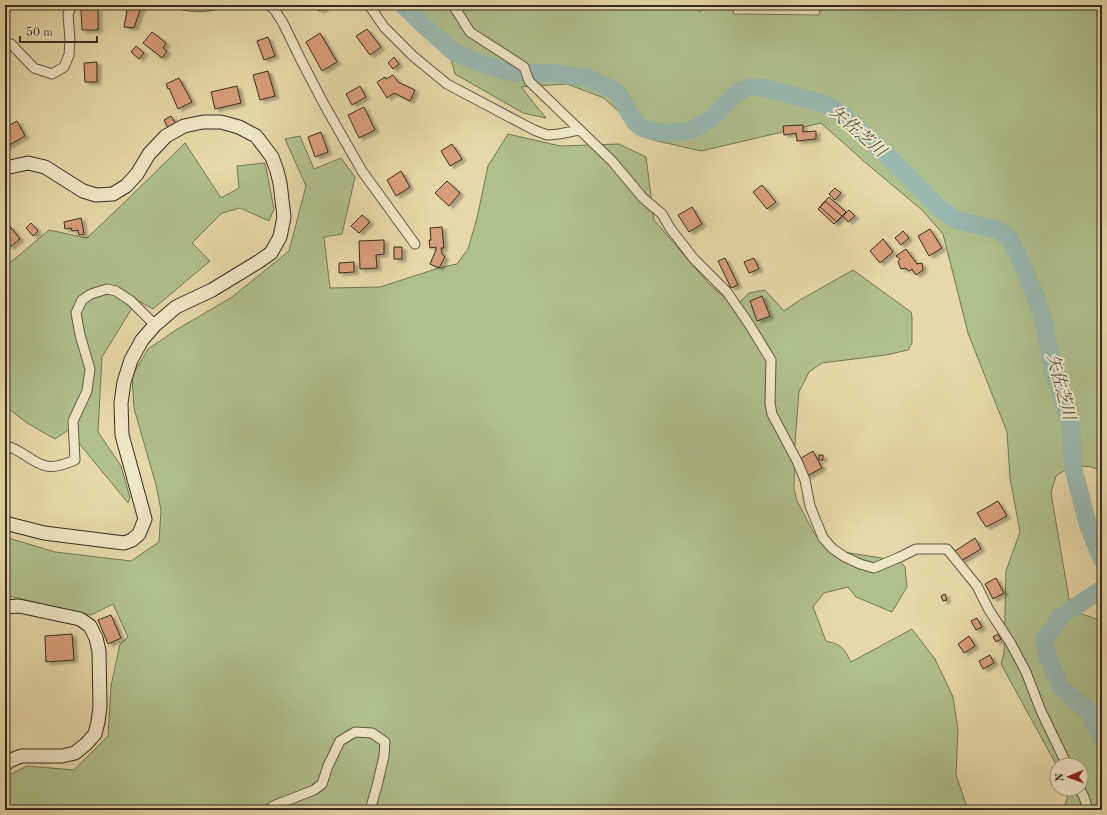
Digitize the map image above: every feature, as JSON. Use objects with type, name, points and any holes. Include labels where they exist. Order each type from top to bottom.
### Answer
[{"type":"street","points":[[5,43],[11,44],[34,68],[52,74],[64,67],[69,55],[70,40],[68,14],[72,5]]},
{"type":"street","points":[[184,5],[193,7],[206,7],[214,5]]},
{"type":"street","points":[[268,5],[274,9],[283,23],[318,93],[362,171],[415,244]]},
{"type":"street","points":[[369,5],[384,27],[413,56],[447,84],[534,130],[548,135],[579,130]]},
{"type":"street","points":[[453,5],[470,32],[524,67],[529,81],[612,161],[644,198],[662,214],[670,228],[694,259],[727,292],[771,360],[770,403],[772,414],[797,461],[805,480],[810,506],[823,538],[833,549],[845,557],[860,564],[874,568],[916,549],[947,549],[977,586],[989,610],[1010,642],[1026,672],[1041,711],[1063,757]]},
{"type":"street","points":[[5,168],[28,164],[46,167],[83,192],[96,196],[113,194],[126,186],[137,174],[149,154],[166,136],[184,126],[204,122],[221,122],[239,127],[256,136],[272,157],[280,182],[284,217],[280,237],[271,253],[212,290],[176,307],[155,325],[142,340],[131,360],[124,382],[121,403],[122,435],[145,519],[139,534],[132,540],[124,543],[44,533],[5,523]]},
{"type":"street","points":[[5,446],[13,447],[38,464],[49,468],[62,466],[75,460],[73,421],[87,391],[90,369],[80,335],[76,312],[82,300],[91,294],[107,289],[116,291],[131,301],[155,325]]},
{"type":"street","points":[[5,606],[19,606],[80,619],[90,626],[96,638],[99,650],[100,707],[95,734],[75,753],[62,756],[21,756],[9,761],[5,765]]},
{"type":"street","points":[[269,810],[273,806],[314,790],[322,784],[328,766],[340,741],[355,732],[372,733],[385,742],[384,756],[370,810]]},
{"type":"street","points":[[1084,797],[1088,810]]},
{"type":"green space","points":[[417,5],[689,5],[700,12],[707,5],[732,5],[734,14],[819,15],[821,5],[1102,5],[1102,471],[1091,467],[1073,465],[1056,476],[1051,493],[1071,610],[1096,619],[1102,619],[1102,810],[1063,810],[1068,797],[1089,797],[1089,757],[1052,757],[1001,664],[1004,653],[1006,571],[1020,532],[1010,478],[1007,432],[968,333],[943,234],[922,210],[821,123],[701,151],[649,139],[604,98],[567,84],[521,87],[546,118],[523,113],[455,74],[446,40],[420,13]]},
{"type":"green space","points":[[508,134],[560,146],[619,144],[646,157],[654,220],[709,284],[735,307],[749,293],[765,290],[784,311],[800,300],[853,270],[911,312],[912,343],[908,350],[886,355],[822,363],[809,372],[799,392],[795,443],[794,489],[797,501],[815,535],[831,550],[900,561],[905,567],[907,587],[892,612],[856,597],[848,587],[824,593],[813,607],[826,641],[842,647],[851,662],[912,629],[935,659],[953,697],[958,730],[956,775],[967,810],[5,810],[5,772],[9,775],[27,766],[74,770],[108,736],[111,686],[120,644],[128,637],[113,604],[91,615],[8,596],[5,591],[5,537],[55,552],[131,561],[159,542],[161,510],[156,485],[134,408],[132,376],[148,349],[176,330],[232,297],[289,251],[306,186],[285,139],[300,136],[314,169],[341,158],[355,177],[342,234],[324,237],[330,288],[380,287],[439,268],[457,264],[468,249],[477,218],[488,166]]},
{"type":"green space","points":[[185,143],[221,198],[239,188],[237,166],[265,163],[274,209],[269,221],[240,208],[222,213],[192,243],[210,261],[153,309],[137,300],[102,357],[98,432],[121,466],[130,498],[128,503],[68,430],[55,439],[27,423],[5,406],[5,267],[49,230],[87,238]]},
{"type":"building","points":[[128,5],[142,5],[134,28],[124,27]]},
{"type":"building","points":[[316,5],[324,5],[325,8],[319,11]]},
{"type":"building","points":[[98,9],[98,30],[82,30],[81,10]]},
{"type":"building","points":[[367,29],[381,47],[370,55],[356,36]]},
{"type":"building","points":[[152,32],[166,43],[163,48],[167,51],[162,58],[143,43]]},
{"type":"building","points":[[320,33],[337,62],[322,71],[306,42]]},
{"type":"building","points":[[268,37],[275,56],[264,60],[257,41]]},
{"type":"building","points":[[136,46],[144,53],[139,59],[131,52]]},
{"type":"building","points":[[394,57],[399,64],[393,69],[388,63]]},
{"type":"building","points":[[97,62],[97,82],[85,82],[84,63]]},
{"type":"building","points":[[268,71],[275,96],[260,100],[253,75]]},
{"type":"building","points":[[393,75],[398,82],[415,90],[410,101],[394,93],[387,98],[377,82],[385,77],[386,79]]},
{"type":"building","points":[[179,78],[192,102],[178,109],[166,84]]},
{"type":"building","points":[[237,86],[241,103],[215,109],[211,92]]},
{"type":"building","points":[[360,86],[366,97],[352,105],[346,94]]},
{"type":"building","points":[[364,107],[375,130],[359,138],[348,115]]},
{"type":"building","points":[[171,116],[176,124],[168,128],[164,120]]},
{"type":"building","points":[[17,121],[25,136],[6,147],[5,128]]},
{"type":"building","points":[[803,125],[803,132],[816,131],[816,139],[797,141],[796,133],[784,135],[783,126]]},
{"type":"building","points":[[321,132],[328,152],[315,157],[308,137]]},
{"type":"building","points":[[452,144],[462,159],[450,166],[441,151]]},
{"type":"building","points":[[401,171],[410,187],[396,196],[387,180]]},
{"type":"building","points":[[447,181],[460,193],[449,206],[435,193]]},
{"type":"building","points":[[762,185],[776,202],[767,209],[753,192]]},
{"type":"building","points":[[835,188],[841,193],[835,200],[829,194]]},
{"type":"building","points":[[829,197],[846,212],[837,222],[820,207]]},
{"type":"building","points":[[825,201],[842,216],[834,224],[818,209]]},
{"type":"building","points":[[692,207],[702,224],[689,232],[678,215]]},
{"type":"building","points":[[849,210],[855,216],[848,222],[843,216]]},
{"type":"building","points":[[362,215],[370,222],[359,233],[351,226]]},
{"type":"building","points":[[81,218],[84,234],[79,235],[78,230],[72,231],[71,228],[65,229],[64,222]]},
{"type":"building","points":[[31,223],[38,231],[33,236],[26,228]]},
{"type":"building","points":[[10,226],[20,239],[10,247],[5,241],[5,230]]},
{"type":"building","points":[[442,227],[444,248],[441,248],[442,254],[445,257],[439,268],[430,264],[436,247],[430,248],[429,240],[431,240],[430,228]]},
{"type":"building","points":[[930,229],[942,248],[929,256],[918,236]]},
{"type":"building","points":[[903,231],[909,238],[901,245],[895,238]]},
{"type":"building","points":[[883,239],[893,252],[880,263],[870,251]]},
{"type":"building","points":[[384,240],[384,254],[376,255],[377,268],[360,269],[359,241]]},
{"type":"building","points":[[394,247],[402,247],[402,259],[394,259]]},
{"type":"building","points":[[906,249],[917,264],[922,263],[923,270],[916,275],[912,269],[909,271],[906,268],[901,269],[898,262],[900,259],[896,256]]},
{"type":"building","points":[[725,258],[738,285],[731,288],[718,261]]},
{"type":"building","points":[[754,258],[759,269],[749,273],[744,262]]},
{"type":"building","points":[[354,262],[354,272],[339,273],[339,263]]},
{"type":"building","points":[[762,296],[770,316],[757,321],[750,301]]},
{"type":"building","points":[[813,451],[822,468],[807,476],[798,460]]},
{"type":"building","points":[[819,455],[823,455],[823,460],[819,460]]},
{"type":"building","points":[[998,501],[1007,516],[986,527],[977,513]]},
{"type":"building","points":[[975,538],[981,549],[961,561],[955,551]]},
{"type":"building","points":[[996,578],[1004,593],[993,599],[985,584]]},
{"type":"building","points":[[945,594],[947,600],[943,601],[941,596]]},
{"type":"building","points":[[111,615],[121,638],[108,644],[98,620]]},
{"type":"building","points":[[977,618],[982,627],[976,630],[971,621]]},
{"type":"building","points":[[72,634],[74,660],[46,662],[45,636]]},
{"type":"building","points":[[998,634],[1001,639],[996,642],[993,637]]},
{"type":"building","points":[[969,636],[975,646],[964,653],[958,644]]},
{"type":"building","points":[[990,655],[994,663],[983,669],[979,661]]},
{"type":"waterway","name":"矢佐芝川","points":[[403,5],[454,52],[478,62],[505,71],[517,73],[553,73],[588,78],[616,91],[635,122],[642,128],[653,131],[668,133],[692,130],[711,119],[738,92],[750,87],[765,88],[822,103],[839,112],[897,165],[938,207],[956,220],[998,230],[1009,238],[1016,250],[1036,297],[1045,326],[1053,372],[1071,425],[1073,467],[1088,525],[1102,560]]},
{"type":"waterway","name":"矢佐芝川","points":[[1102,589],[1061,616],[1045,639],[1048,658],[1061,687],[1089,712],[1102,738]]}]
